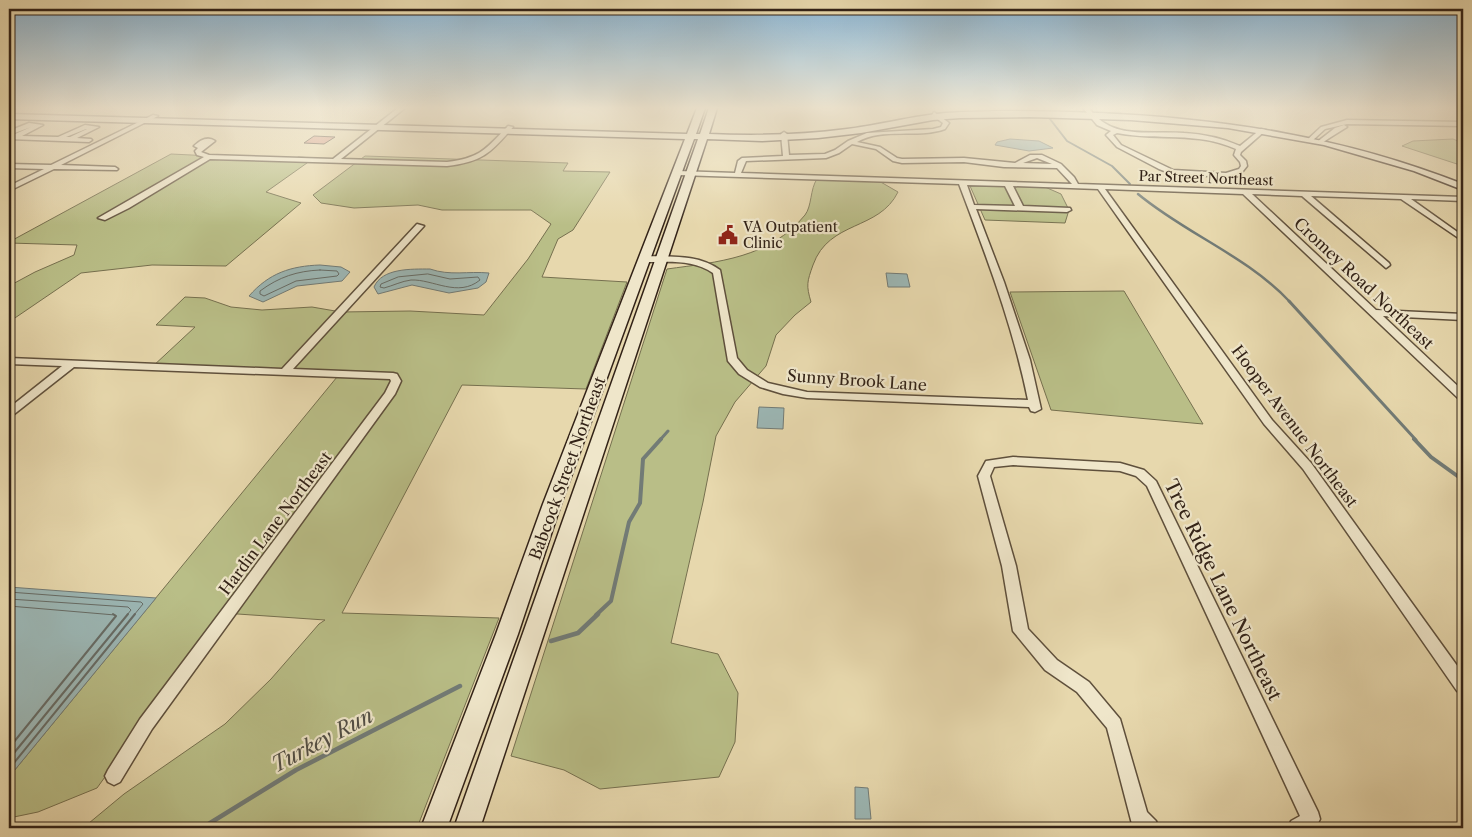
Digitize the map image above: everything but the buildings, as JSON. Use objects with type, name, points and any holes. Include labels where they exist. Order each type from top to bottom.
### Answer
[{"type":"main road","name":"Babcock Street Northeast","points":[[653,260],[690,174]]},
{"type":"street","points":[[9,188],[93,147]]},
{"type":"street","points":[[203,147],[198,151],[199,154],[209,157],[447,164],[467,163],[482,157],[491,147]]},
{"type":"street","points":[[335,160],[351,147]]},
{"type":"street","name":"Babcock Street Northeast","points":[[467,828],[525,654],[618,358],[653,260],[687,147]]},
{"type":"street","name":"Babcock Street Northeast","points":[[690,174],[700,147]]},
{"type":"street","points":[[785,147],[786,157]]},
{"type":"street","points":[[738,173],[741,161],[744,159],[826,156],[837,153],[844,147]]},
{"type":"street","points":[[874,147],[899,161],[964,160],[1012,165],[1036,156],[1067,172],[1075,183]]},
{"type":"street","points":[[1121,147],[1172,172],[1227,174],[1242,170],[1244,166],[1243,161],[1237,155],[1242,147]]},
{"type":"street","points":[[1236,147],[1240,149]]},
{"type":"street","points":[[1344,147],[1402,164],[1463,187]]},
{"type":"street","points":[[1347,147],[1407,163],[1463,183]]},
{"type":"street","points":[[102,218],[121,209],[209,157]]},
{"type":"street","points":[[1012,165],[1016,180]]},
{"type":"street","points":[[9,166],[115,169]]},
{"type":"street","name":"Par Street Northeast","points":[[678,173],[1100,187],[1242,189],[1463,199]]},
{"type":"street","name":"Cromey Road Northeast","points":[[1227,174],[1463,397]]},
{"type":"street","points":[[962,182],[971,207],[1067,210]]},
{"type":"street","points":[[1008,184],[1020,208]]},
{"type":"street","name":"Hooper Avenue Northeast","points":[[1100,187],[1268,422],[1307,466],[1463,686]]},
{"type":"street","points":[[1302,193],[1386,265]]},
{"type":"street","points":[[1402,197],[1463,239]]},
{"type":"street","name":"Sunny Brook Lane","points":[[653,260],[702,264],[717,272],[732,359],[743,372],[764,385],[783,391],[807,395],[1034,407],[1025,360],[1000,282],[971,207]]},
{"type":"street","points":[[285,372],[420,226]]},
{"type":"street","points":[[1372,313],[1463,317]]},
{"type":"street","name":"Babcock Street Northeast","points":[[434,828],[477,716],[552,504],[618,358]]},
{"type":"street","name":"Hardin Lane Northeast","points":[[9,361],[393,376],[396,381],[390,394],[146,724],[114,776]]},
{"type":"street","points":[[9,413],[72,364]]},
{"type":"street","points":[[1451,385],[1463,386]]},
{"type":"street","name":"Tree Ridge Lane Northeast","points":[[1142,824],[1114,724],[1083,687],[1051,665],[1021,631],[1009,566],[984,476],[990,464],[1013,461],[1120,467],[1140,473],[1152,484],[1310,820],[1298,828]]},
{"type":"green space","points":[[1405,147],[1463,147],[1463,166]]},
{"type":"green space","points":[[171,154],[294,160],[298,157],[314,158],[266,192],[301,203],[226,266],[152,265],[81,273],[9,322],[9,286],[74,255],[77,245],[9,242]]},
{"type":"green space","points":[[365,156],[568,163],[563,171],[610,172],[573,230],[558,239],[542,277],[627,282],[586,389],[462,385],[342,613],[499,618],[417,828],[83,828],[124,794],[225,724],[271,679],[319,624],[325,620],[223,613],[97,788],[38,812],[9,818],[9,777],[337,377],[152,367],[195,327],[156,325],[185,297],[205,298],[231,307],[262,310],[312,307],[341,312],[410,311],[484,315],[528,259],[551,224],[531,210],[442,210],[418,205],[354,208],[321,203],[313,195]]},
{"type":"green space","points":[[817,179],[879,181],[898,192],[890,204],[879,214],[842,232],[830,240],[820,251],[808,280],[811,302],[795,315],[776,335],[766,366],[735,402],[716,436],[671,643],[718,654],[738,693],[735,742],[719,777],[600,789],[564,770],[511,756],[667,269],[705,264],[742,256],[776,241],[805,215]]},
{"type":"green space","points":[[970,186],[1045,187],[1061,194],[1069,210],[1065,223],[985,220]]},
{"type":"green space","points":[[1124,291],[1203,424],[1051,410],[1010,292]]},
{"type":"water","points":[[1007,147],[1053,148],[1029,151]]},
{"type":"water","points":[[320,265],[341,267],[350,272],[342,281],[297,286],[263,302],[249,296],[264,282],[281,272],[299,267]]},
{"type":"water","points":[[430,269],[452,273],[489,273],[486,282],[478,288],[449,293],[412,285],[378,294],[374,287],[383,276],[390,273]]},
{"type":"water","points":[[886,273],[907,274],[910,287],[888,287]]},
{"type":"water","points":[[759,407],[784,408],[783,429],[757,428]]},
{"type":"water","points":[[9,587],[156,598],[9,777]]},
{"type":"water","points":[[855,787],[868,788],[871,819],[855,819]]},
{"type":"waterway","points":[[1078,147],[1112,166],[1130,184]]},
{"type":"waterway","points":[[1138,194],[1176,221],[1255,271],[1289,301]]},
{"type":"waterway","points":[[1289,301],[1416,440]]},
{"type":"waterway","name":"Turkey Run","points":[[660,440],[668,431]]},
{"type":"waterway","name":"Turkey Run","points":[[596,615],[611,601],[629,522],[640,503],[643,459],[661,439]]},
{"type":"waterway","points":[[1414,439],[1431,457],[1463,480]]},
{"type":"waterway","name":"Turkey Run","points":[[551,641],[578,633],[598,614]]},
{"type":"waterway","name":"Turkey Run","points":[[202,828],[296,770],[460,686]]},
{"type":"place","name":"VA Outpatient Clinic","points":[[728,235]]}]
